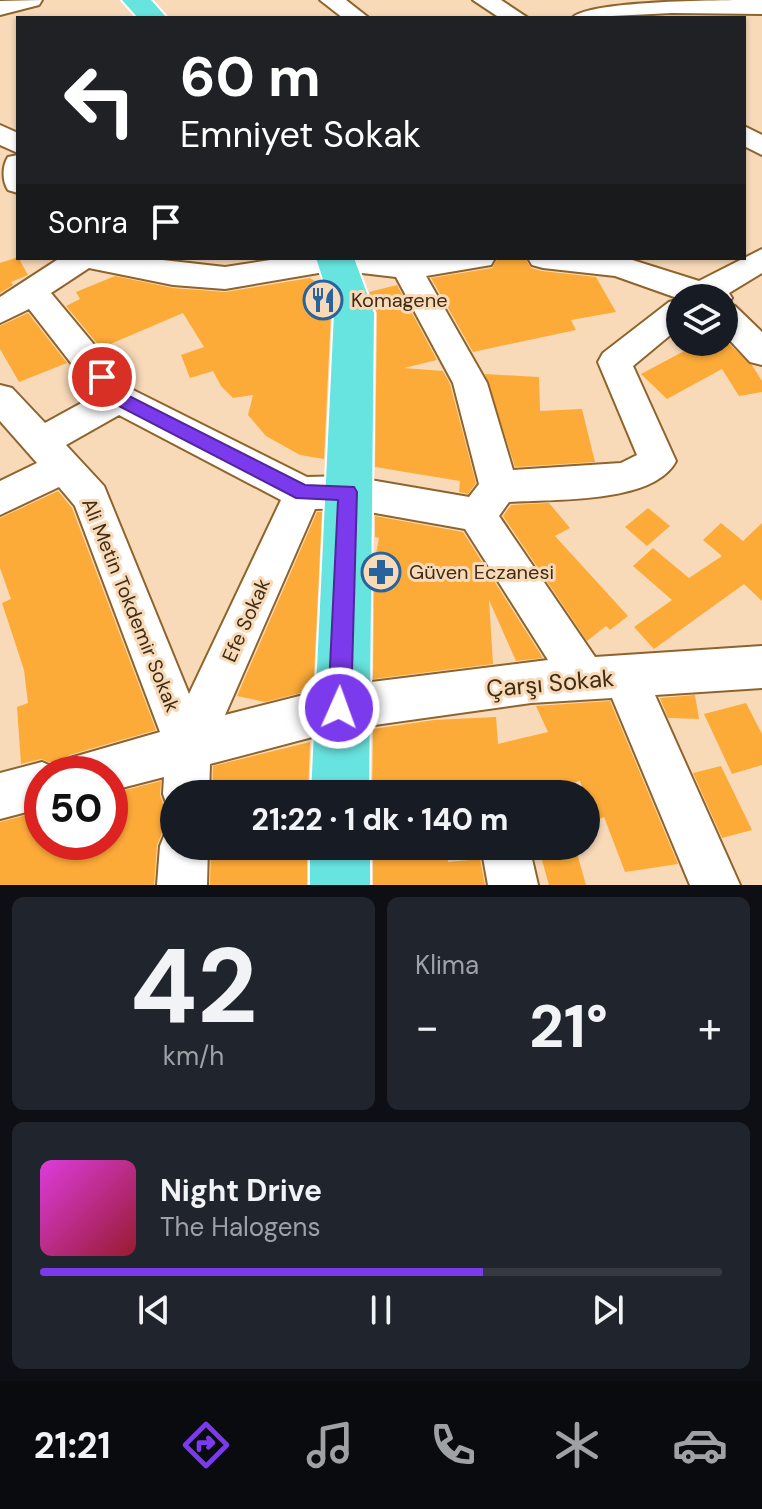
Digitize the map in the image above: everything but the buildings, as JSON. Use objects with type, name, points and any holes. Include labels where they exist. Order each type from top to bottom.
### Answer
[{"type":"main road","points":[[136,0],[151,16]]},
{"type":"main road","points":[[336,260],[354,313],[325,492],[339,708],[340,780]]},
{"type":"main road","points":[[340,860],[340,885]]},
{"type":"street","points":[[0,8],[31,0]]},
{"type":"street","points":[[331,0],[355,16]]},
{"type":"street","points":[[484,0],[506,12]]},
{"type":"street","points":[[617,14],[693,5],[762,7]]},
{"type":"street","points":[[0,312],[79,260]]},
{"type":"street","points":[[102,260],[173,274],[225,278],[330,260]]},
{"type":"street","points":[[344,260],[406,268],[465,260]]},
{"type":"street","points":[[562,260],[617,266],[666,286]]},
{"type":"street","points":[[729,284],[751,266]]},
{"type":"street","points":[[406,268],[470,383],[488,501],[604,677],[715,885]]},
{"type":"street","points":[[32,291],[119,399],[325,492],[488,501],[626,478],[658,461],[615,362],[666,329]]},
{"type":"street","points":[[738,311],[762,318]]},
{"type":"street","points":[[738,331],[762,353]]},
{"type":"street","name":"Ali Metin Tokdemir Sokak","points":[[0,398],[91,497],[188,747]]},
{"type":"street","points":[[0,499],[119,399]]},
{"type":"street","name":"Efe Sokak","points":[[188,747],[325,492]]},
{"type":"street","name":"Çarşı Sokak","points":[[128,763],[339,708],[604,677],[762,667]]},
{"type":"street","points":[[187,780],[188,747]]},
{"type":"street","points":[[0,796],[24,790]]},
{"type":"street","points":[[182,885],[183,860]]},
{"type":"street","points":[[508,860],[513,885]]},
{"type":"place","name":"Komagene","points":[[323,300]]},
{"type":"place","name":"Güven Eczanesi","points":[[381,572]]},
{"type":"route","points":[[102,377],[119,399],[303,493],[347,492],[339,708]]}]
